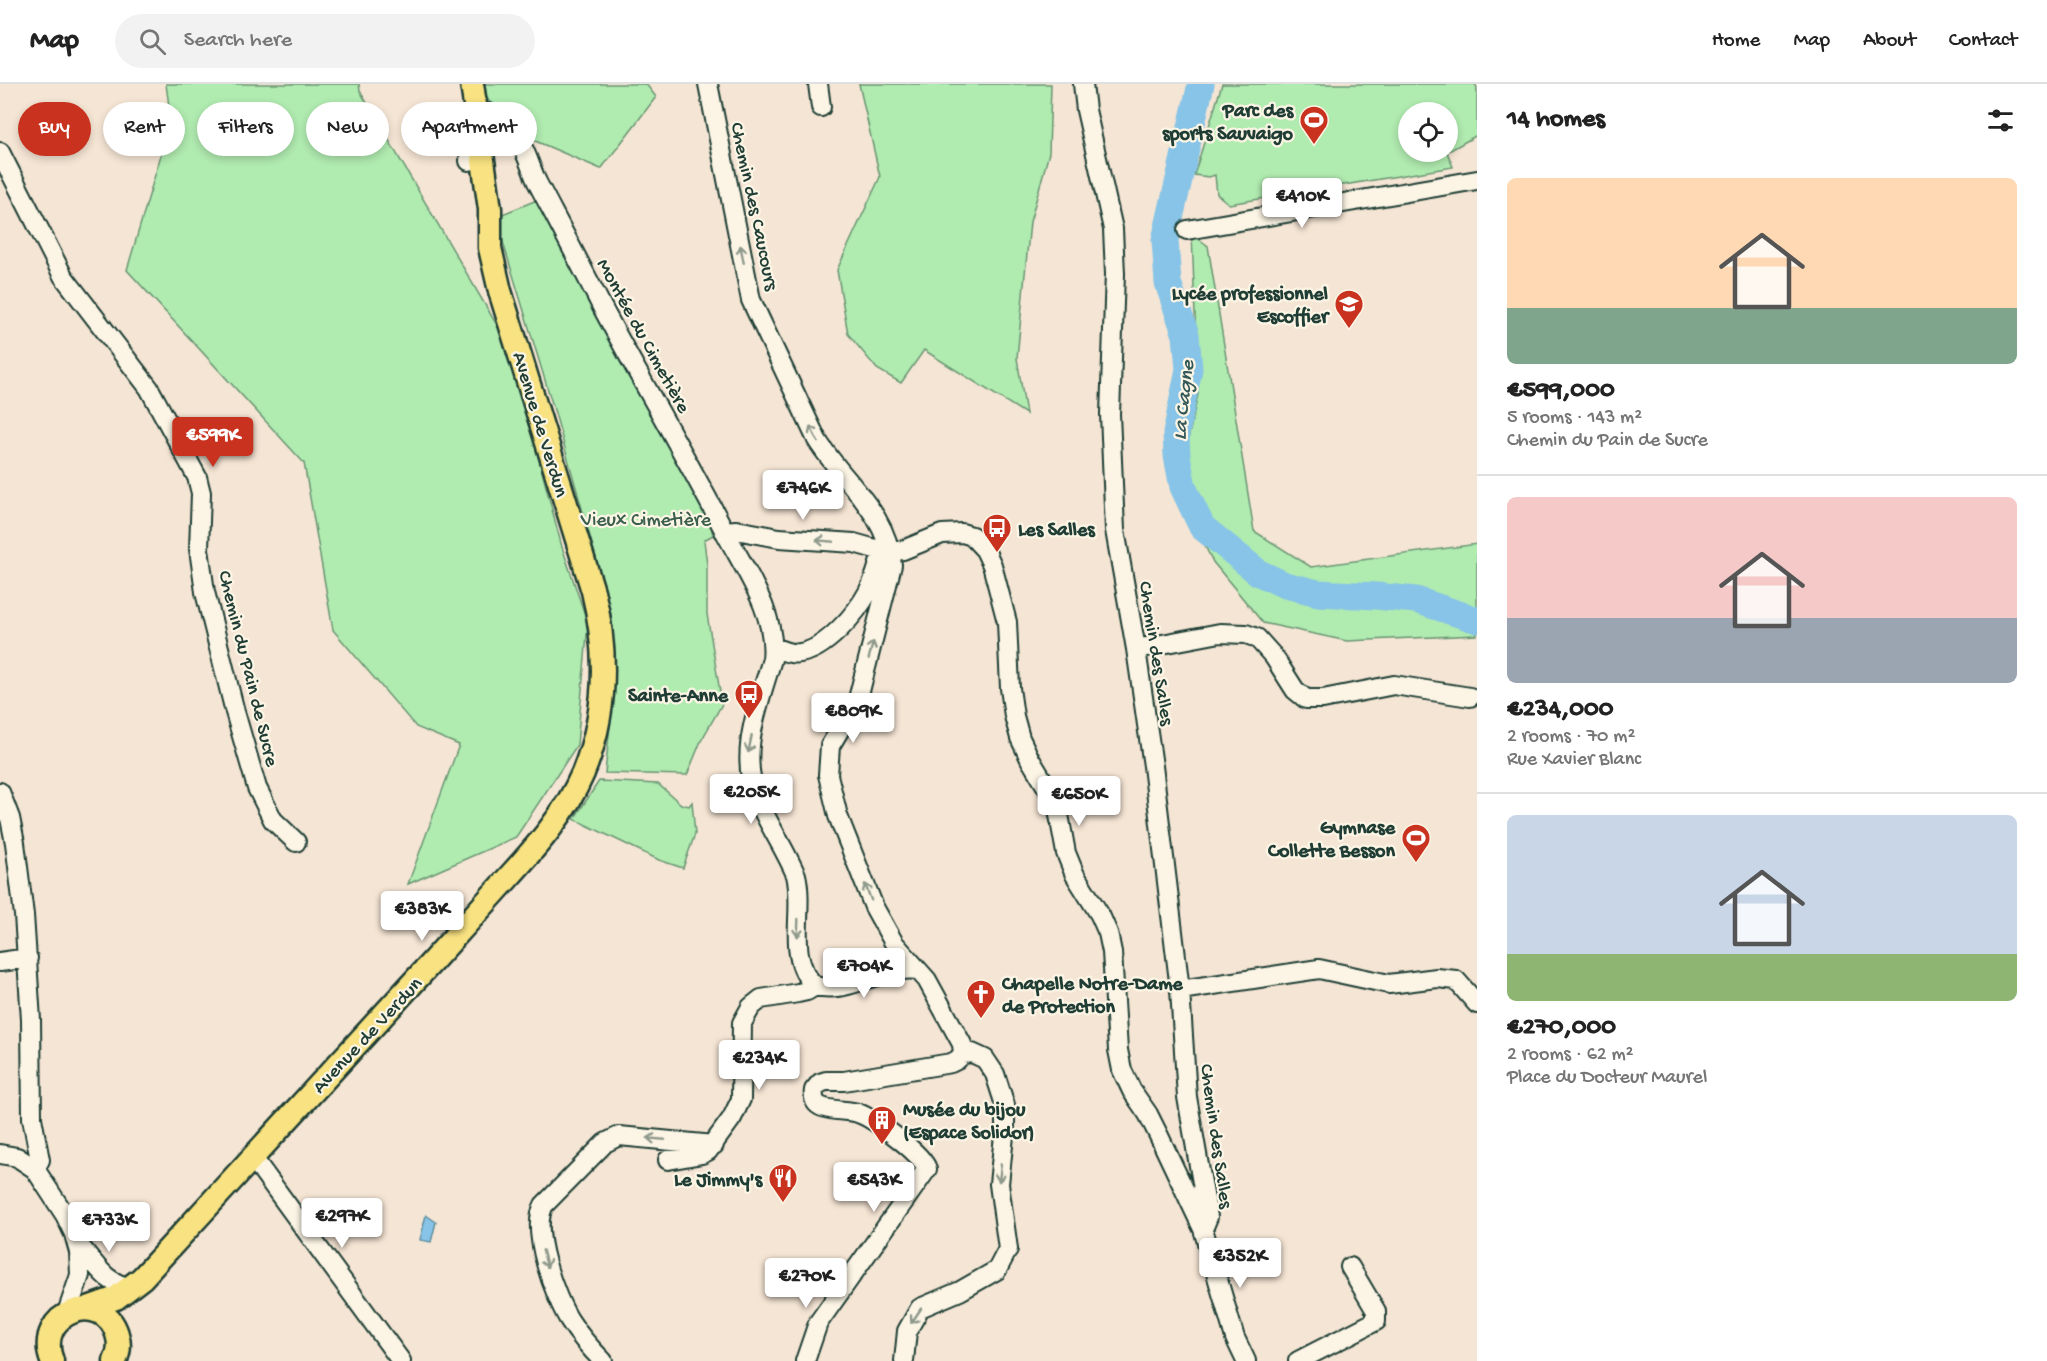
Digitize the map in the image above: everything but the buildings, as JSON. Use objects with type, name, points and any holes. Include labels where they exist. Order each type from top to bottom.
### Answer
[{"type":"main road","points":[[457,84],[479,214],[490,248]]},
{"type":"main road","name":"Avenue de Verdun","points":[[472,84],[474,102]]},
{"type":"main road","name":"Avenue de Verdun","points":[[86,1310],[116,1298],[136,1282],[253,1158],[547,835],[568,803],[583,773],[594,741],[604,671],[600,617],[500,291],[490,248],[490,209],[482,156]]},
{"type":"main road","name":"Avenue de Verdun","points":[[117,1332],[136,1282]]},
{"type":"main road","points":[[52,1361],[49,1353],[50,1334],[60,1318],[86,1310],[107,1318],[117,1332],[119,1344],[117,1360]]},
{"type":"street","points":[[461,84],[467,102]]},
{"type":"street","name":"Chemin des Caucours","points":[[708,84],[751,300],[817,440],[869,506],[886,552]]},
{"type":"street","points":[[818,84],[821,107]]},
{"type":"street","name":"Chemin des Salles","points":[[1083,84],[1086,110],[1113,229],[1115,274],[1110,414],[1114,531],[1136,649],[1154,776],[1180,990],[1187,1096],[1208,1217],[1203,1229]]},
{"type":"street","name":"Chemin du Pain de Sucre","points":[[0,152],[63,276],[149,388],[197,477],[201,493],[199,549],[205,592],[235,712],[257,788],[273,820],[296,842]]},
{"type":"street","points":[[469,161],[470,156]]},
{"type":"street","name":"Montée du Cimetière","points":[[524,156],[609,320],[690,464],[759,596],[772,631],[773,646]]},
{"type":"street","points":[[1187,230],[1477,180]]},
{"type":"street","points":[[724,531],[736,530],[779,538],[854,543],[886,552],[903,550],[935,536],[952,533],[972,536],[983,546],[1007,622],[1010,688],[1017,727],[1030,759],[1057,804],[1066,853],[1075,874],[1091,897],[1108,933],[1112,952],[1122,1070],[1132,1091],[1152,1122],[1203,1229],[1235,1338],[1246,1361]]},
{"type":"street","points":[[815,986],[805,977],[801,968],[798,948],[799,888],[796,875],[757,800],[749,768],[748,752],[772,659],[773,646],[787,653],[799,654],[812,650],[834,634],[868,592],[886,552]]},
{"type":"street","points":[[886,552],[892,565],[858,699],[830,746],[828,775],[838,816],[874,907],[894,944],[927,980],[962,1044],[963,1054]]},
{"type":"street","points":[[1136,649],[1220,633],[1246,634],[1257,638],[1274,657],[1294,690],[1306,699],[1323,699],[1394,685],[1470,697]]},
{"type":"street","points":[[0,792],[10,818],[15,843],[28,958],[32,1118],[40,1160],[34,1169]]},
{"type":"street","points":[[886,971],[894,961],[894,944]]},
{"type":"street","points":[[0,962],[28,958]]},
{"type":"street","points":[[1180,990],[1320,969],[1389,984],[1437,978],[1456,980],[1477,1004]]},
{"type":"street","points":[[668,1160],[702,1154],[714,1145],[732,1118],[741,1099],[742,1023],[751,1007],[761,999],[807,991],[815,986],[839,988],[886,971],[918,970]]},
{"type":"street","points":[[805,1361],[818,1323],[927,1169],[924,1160],[870,1119],[850,1111],[820,1106],[813,1095],[816,1086],[826,1081],[844,1081],[943,1065],[957,1060],[963,1054],[972,1053],[985,1059],[995,1074],[1005,1105],[999,1184],[1008,1249],[997,1270],[960,1291],[920,1308],[907,1331],[904,1361]]},
{"type":"street","points":[[32,1118],[30,1131],[9,1156],[34,1169],[65,1215],[77,1243],[86,1310]]},
{"type":"street","points":[[603,1361],[570,1321],[562,1304],[546,1264],[539,1222],[540,1212],[544,1205],[605,1143],[619,1136],[714,1145]]},
{"type":"street","points":[[253,1158],[402,1361]]},
{"type":"street","points":[[77,1243],[107,1279],[121,1286],[136,1282]]},
{"type":"street","points":[[1298,1361],[1376,1321],[1376,1311],[1350,1268]]},
{"type":"street","points":[[80,1275],[86,1310]]},
{"type":"green space","points":[[166,84],[359,84],[366,102],[306,102],[306,156],[389,156],[389,141],[508,344],[562,547],[588,624],[577,745],[516,837],[408,884],[459,745],[416,727],[333,630],[304,463],[127,270],[161,156],[185,156],[185,102],[168,102]]},
{"type":"green space","points":[[483,84],[646,84],[656,97],[601,169],[537,142],[537,102],[490,102]]},
{"type":"green space","points":[[859,84],[1051,84],[1049,153],[1030,222],[1017,358],[1026,414],[924,350],[901,383],[877,369],[848,334],[837,270],[880,177]]},
{"type":"green space","name":"Parc des sports Sauvaigo","points":[[1222,84],[1475,84],[1477,88],[1477,135],[1458,145],[1458,102],[1398,102],[1398,162],[1451,162],[1453,167],[1229,204],[1217,194],[1215,175],[1209,177],[1194,175]]},
{"type":"green space","name":"Vieux Cimetière","points":[[537,200],[706,505],[713,535],[704,540],[707,565],[707,614],[722,704],[701,741],[687,775],[605,773],[615,678],[611,615],[555,413],[502,239],[500,215]]},
{"type":"green space","points":[[1192,234],[1208,246],[1254,531],[1311,567],[1477,544],[1477,635],[1347,641],[1263,623],[1213,562],[1177,490],[1198,394]]},
{"type":"green space","points":[[599,781],[658,784],[681,804],[689,806],[692,802],[695,834],[683,868],[659,860],[574,819]]},
{"type":"water","points":[[426,1215],[436,1222],[431,1242],[420,1240]]},
{"type":"waterway","name":"La Cagne","points":[[1201,84],[1165,240],[1168,283],[1186,335],[1189,369],[1176,434],[1177,456],[1183,487],[1202,527],[1259,573],[1285,585],[1318,593],[1416,600],[1477,620]]},
{"type":"place","name":"Parc des sports Sauvaigo","points":[[1314,146]]},
{"type":"place","name":"Lycée professionnel Escoffier","points":[[1349,330]]},
{"type":"place","name":"Les Salles","points":[[997,554]]},
{"type":"place","name":"Sainte-Anne","points":[[749,720]]},
{"type":"place","name":"Gymnase Collette Besson","points":[[1416,864]]},
{"type":"place","name":"Chapelle Notre-Dame de Protection","points":[[981,1020]]},
{"type":"place","name":"Musée du bijou (Espace Solidor)","points":[[882,1146]]},
{"type":"place","name":"Le Jimmy's","points":[[783,1204]]}]
